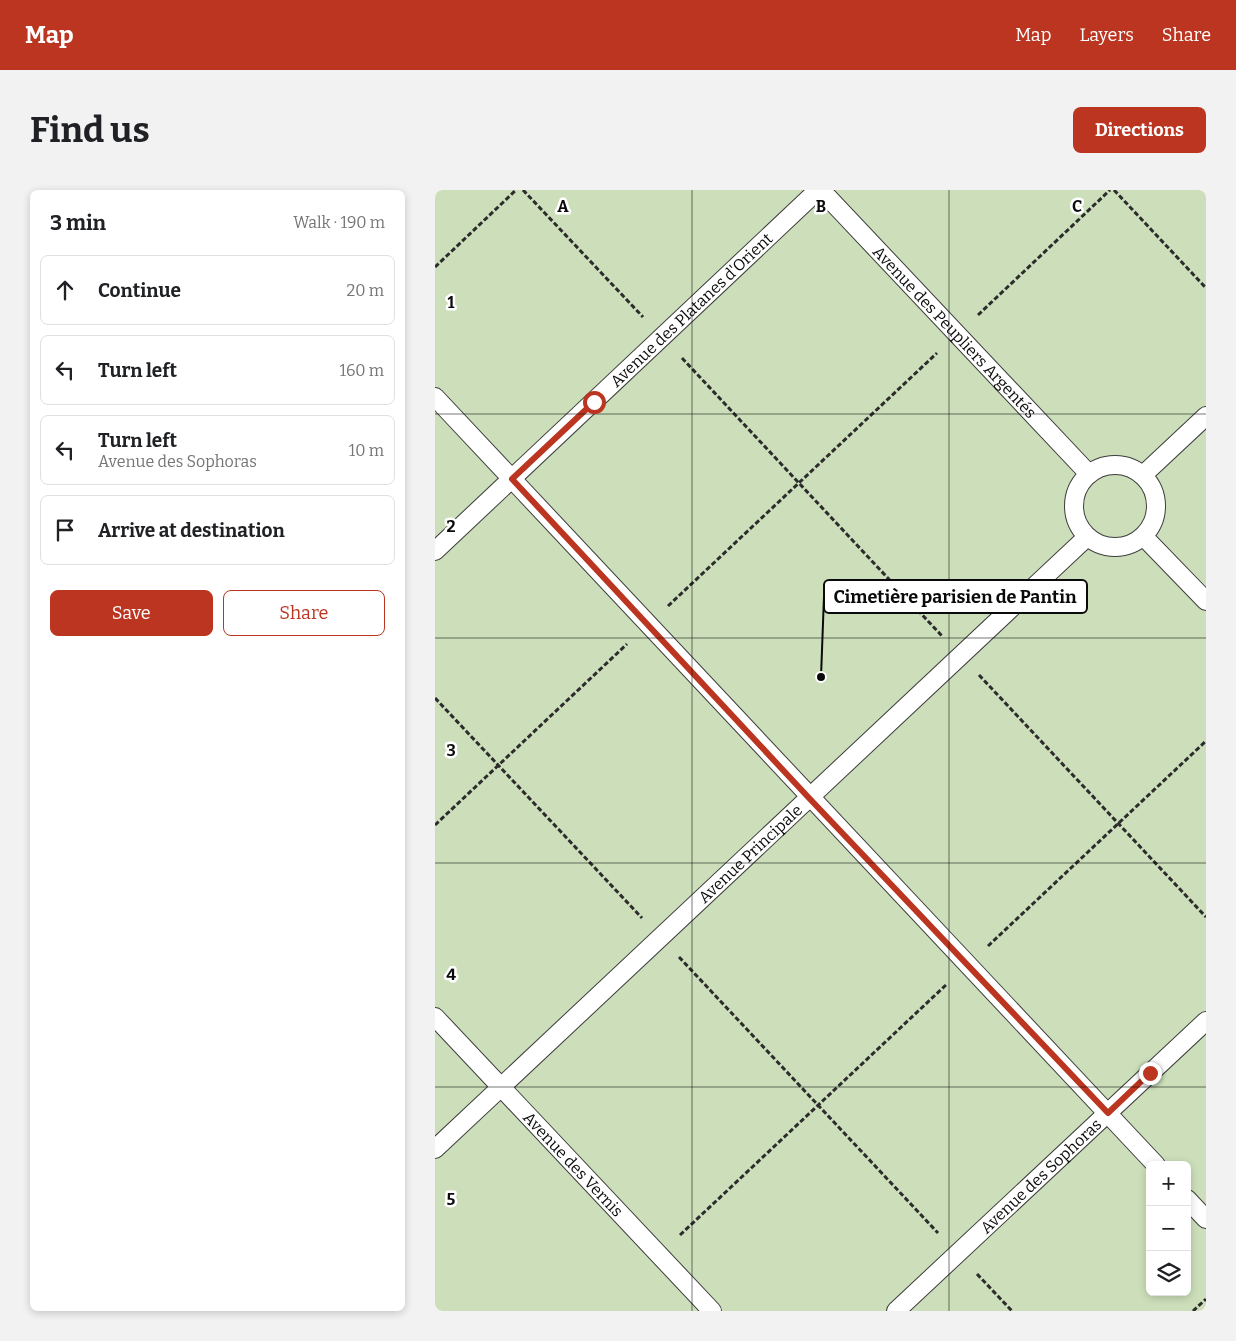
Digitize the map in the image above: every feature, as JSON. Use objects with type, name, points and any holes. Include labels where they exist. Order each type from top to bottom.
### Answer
[{"type":"lane","name":"Avenue des Platanes d'Orient","points":[[435,551],[820,190]]},
{"type":"lane","name":"Avenue des Peupliers Argentés","points":[[820,190],[1089,474]]},
{"type":"lane","points":[[435,397],[809,798],[1152,1161]]},
{"type":"lane","points":[[1143,476],[1206,416]]},
{"type":"lane","points":[[1112,465],[1129,467],[1143,476],[1155,495],[1157,510],[1153,524],[1144,536],[1131,545],[1116,548],[1105,547],[1087,537],[1077,523],[1074,505],[1078,488],[1089,474],[1112,465]]},
{"type":"lane","points":[[1144,536],[1206,601]]},
{"type":"lane","name":"Avenue Principale","points":[[435,1149],[1087,537]]},
{"type":"lane","name":"Avenue des Vernis","points":[[435,1017],[500,1088],[713,1311]]},
{"type":"lane","name":"Avenue des Sophoras","points":[[896,1311],[1206,1021]]},
{"type":"lane","points":[[1191,1203],[1206,1219]]},
{"type":"path","points":[[435,266],[516,190]]},
{"type":"path","points":[[523,190],[1206,917]]},
{"type":"path","points":[[435,825],[1112,190],[1206,288]]},
{"type":"path","points":[[435,698],[1012,1311]]},
{"type":"path","points":[[659,1255],[1206,740]]},
{"type":"path","points":[[1193,1311],[1206,1299]]},
{"type":"green space","points":[[435,190],[1206,190],[1206,1311],[435,1311]]},
{"type":"place","name":"Cimetière parisien de Pantin","points":[[821,677]]},
{"type":"route","points":[[594,402],[512,479],[809,798],[1108,1113],[1150,1073]]}]
